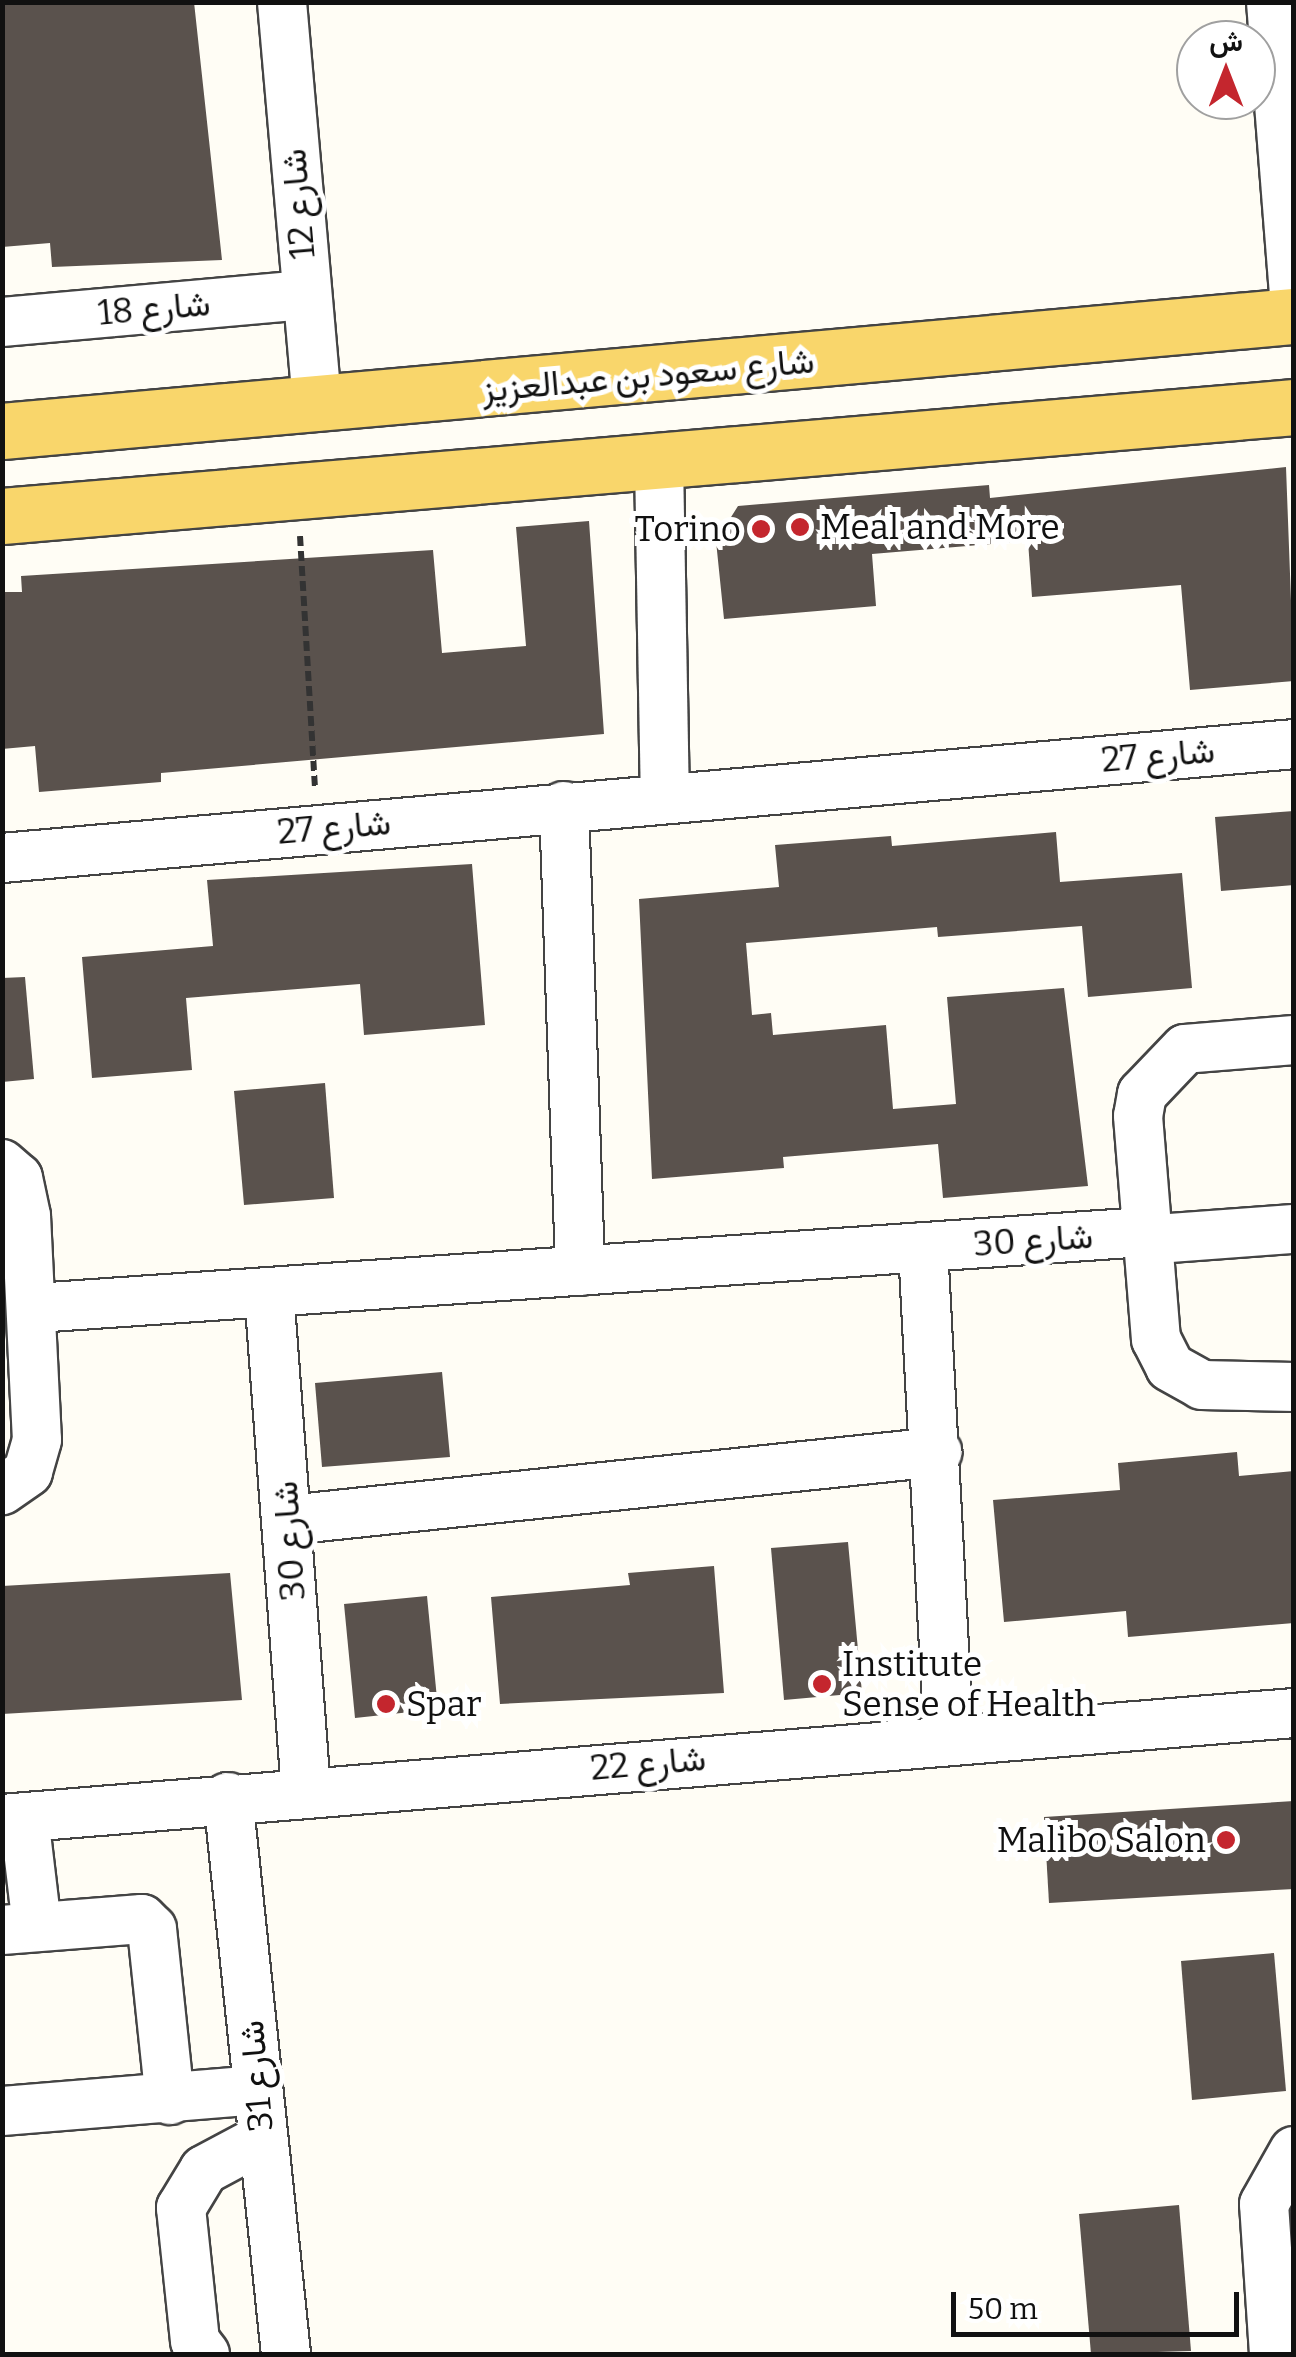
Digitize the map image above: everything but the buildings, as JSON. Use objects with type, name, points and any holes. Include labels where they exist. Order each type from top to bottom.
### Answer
[{"type":"main road","name":"شارع سعود بن عبدالعزيز","points":[[2,432],[1294,316]]},
{"type":"main road","points":[[2,516],[1294,406]]},
{"type":"street","name":"شارع 12","points":[[282,2],[317,406]]},
{"type":"street","points":[[1270,2],[1294,296]]},
{"type":"street","name":"شارع 18","points":[[2,322],[306,295]]},
{"type":"street","points":[[659,461],[665,796]]},
{"type":"street","name":"شارع 27","points":[[2,858],[665,796],[1294,744]]},
{"type":"street","points":[[564,806],[580,1271]]},
{"type":"street","name":"شارع 30","points":[[1294,1040],[1185,1049],[1160,1070],[1138,1116],[1143,1236],[1156,1339],[1170,1367],[1202,1385],[1294,1387]]},
{"type":"street","points":[[2,1164],[18,1178],[26,1216],[36,1308],[37,1440],[28,1472],[2,1490]]},
{"type":"street","points":[[1143,1236],[1294,1229]]},
{"type":"street","name":"شارع 30","points":[[36,1308],[923,1247],[1143,1236]]},
{"type":"street","name":"شارع 30","points":[[923,1247],[950,1738]]},
{"type":"street","name":"شارع 30","points":[[269,1292],[306,1791]]},
{"type":"street","points":[[288,1520],[937,1452]]},
{"type":"street","name":"شارع 22","points":[[13,1818],[228,1797],[1294,1713]]},
{"type":"street","name":"شارع 31","points":[[228,1797],[286,2354]]},
{"type":"street","points":[[13,1818],[20,1928],[133,1916],[152,1929],[170,2100]]},
{"type":"street","points":[[2,2111],[258,2090]]},
{"type":"street","points":[[205,2354],[195,2341],[181,2208],[204,2170],[262,2139]]},
{"type":"street","points":[[1274,2354],[1264,2204],[1294,2151]]},
{"type":"path","points":[[297,492],[318,829]]},
{"type":"place","name":"Meal and More","points":[[800,527]]},
{"type":"place","name":"Torino","points":[[761,529]]},
{"type":"place","name":"Institute Sense of Health","points":[[822,1684]]},
{"type":"place","name":"Spar","points":[[386,1704]]},
{"type":"place","name":"Malibo Salon","points":[[1226,1840]]}]
